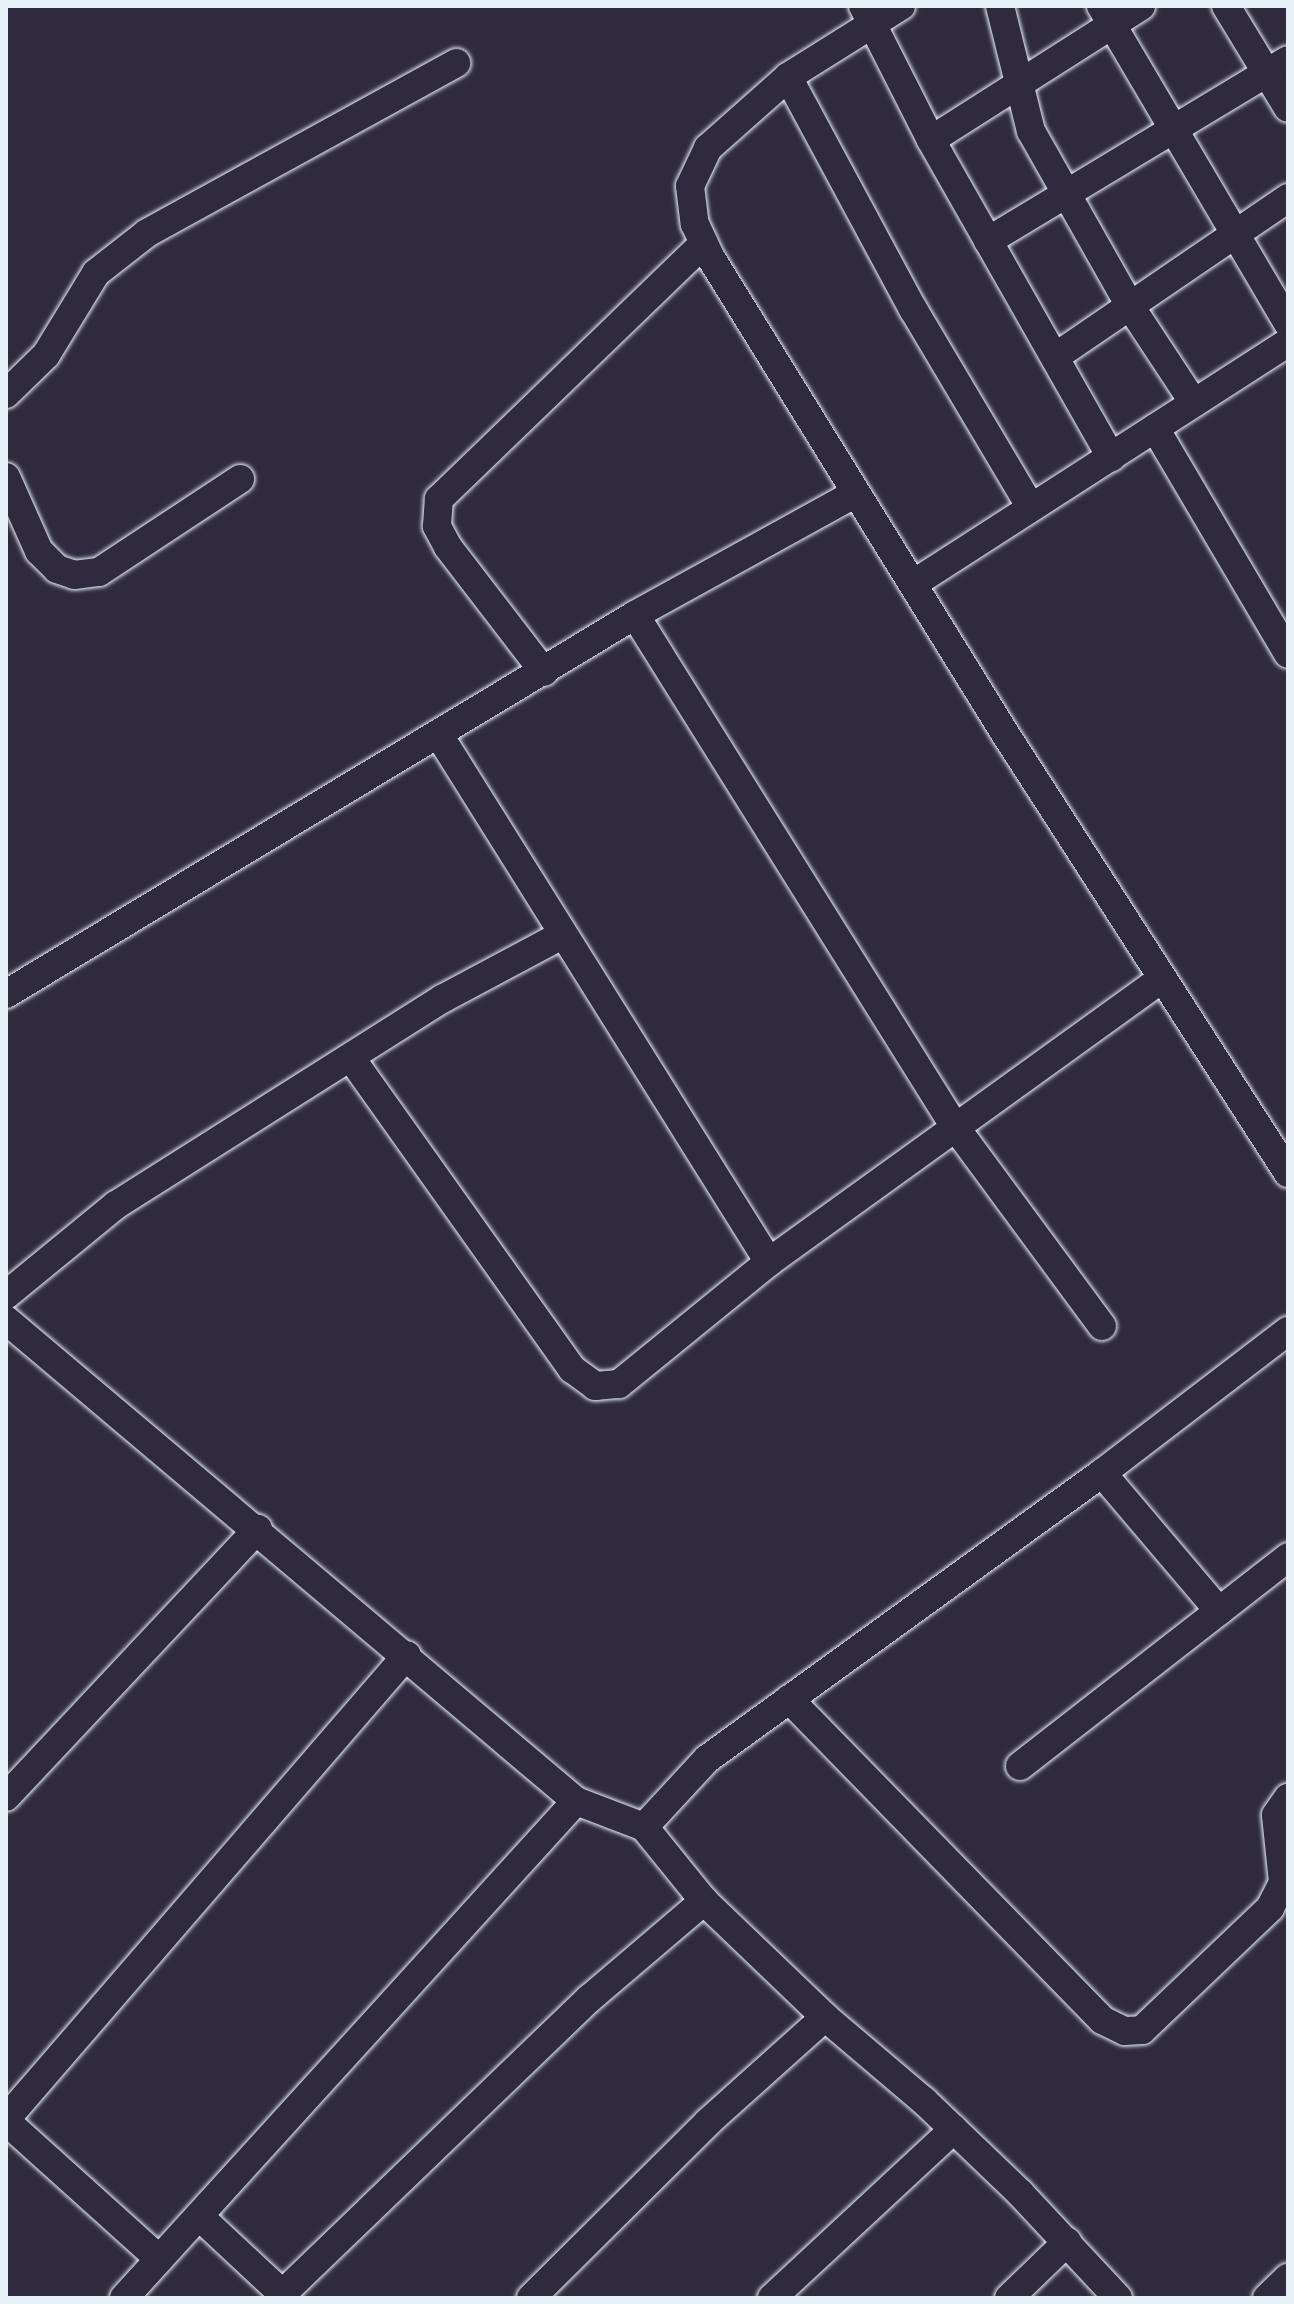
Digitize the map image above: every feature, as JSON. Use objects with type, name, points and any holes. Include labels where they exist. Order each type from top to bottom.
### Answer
[{"type":"street","points":[[901,6],[868,15],[788,77],[708,148],[690,186],[704,243],[1160,980],[1288,1173]]},
{"type":"street","points":[[1000,6],[1017,85],[1031,131],[1130,306],[1194,403]]},
{"type":"street","points":[[931,140],[1017,85],[1106,15],[1141,6]]},
{"type":"street","points":[[1226,6],[1277,66],[1288,108]]},
{"type":"street","points":[[868,15],[931,140],[1111,457]]},
{"type":"street","points":[[1106,15],[1288,323]]},
{"type":"street","points":[[6,394],[46,355],[96,273],[147,233],[456,63]]},
{"type":"street","points":[[988,241],[1277,66]]},
{"type":"street","points":[[788,77],[913,309],[1031,508]]},
{"type":"street","points":[[1055,357],[1288,198]]},
{"type":"street","points":[[544,672],[448,547],[437,526],[439,499],[704,243]]},
{"type":"street","points":[[913,584],[1288,342]]},
{"type":"street","points":[[1155,428],[1288,654]]},
{"type":"street","points":[[6,477],[39,551],[57,569],[74,575],[99,572],[240,479]]},
{"type":"street","points":[[6,994],[635,615],[856,493]]},
{"type":"street","points":[[635,615],[953,1124],[1102,1326]]},
{"type":"street","points":[[439,735],[769,1262]]},
{"type":"street","points":[[6,1295],[116,1205],[442,999],[562,935]]},
{"type":"street","points":[[351,1058],[572,1369],[595,1386],[619,1384],[769,1262],[953,1124],[1160,980]]},
{"type":"street","points":[[6,1320],[258,1529],[576,1801],[644,1827],[704,1901],[825,2017],[954,2129],[1118,2298]]},
{"type":"street","points":[[644,1827],[707,1759],[1102,1473],[1288,1331]]},
{"type":"street","points":[[1102,1473],[1219,1611]]},
{"type":"street","points":[[6,1797],[258,1529]]},
{"type":"street","points":[[1020,1766],[1288,1557]]},
{"type":"street","points":[[158,2258],[6,2120],[407,1655]]},
{"type":"street","points":[[789,1699],[1102,2020],[1125,2031],[1142,2030],[1270,1908],[1283,1882],[1276,1815],[1288,1798]]},
{"type":"street","points":[[124,2298],[576,1801]]},
{"type":"street","points":[[199,2216],[282,2296],[590,1998],[704,1901]]},
{"type":"street","points":[[531,2298],[708,2122],[825,2017]]},
{"type":"street","points":[[772,2298],[954,2129]]},
{"type":"street","points":[[1009,2298],[1067,2242]]},
{"type":"street","points":[[1267,2298],[1288,2278]]}]
